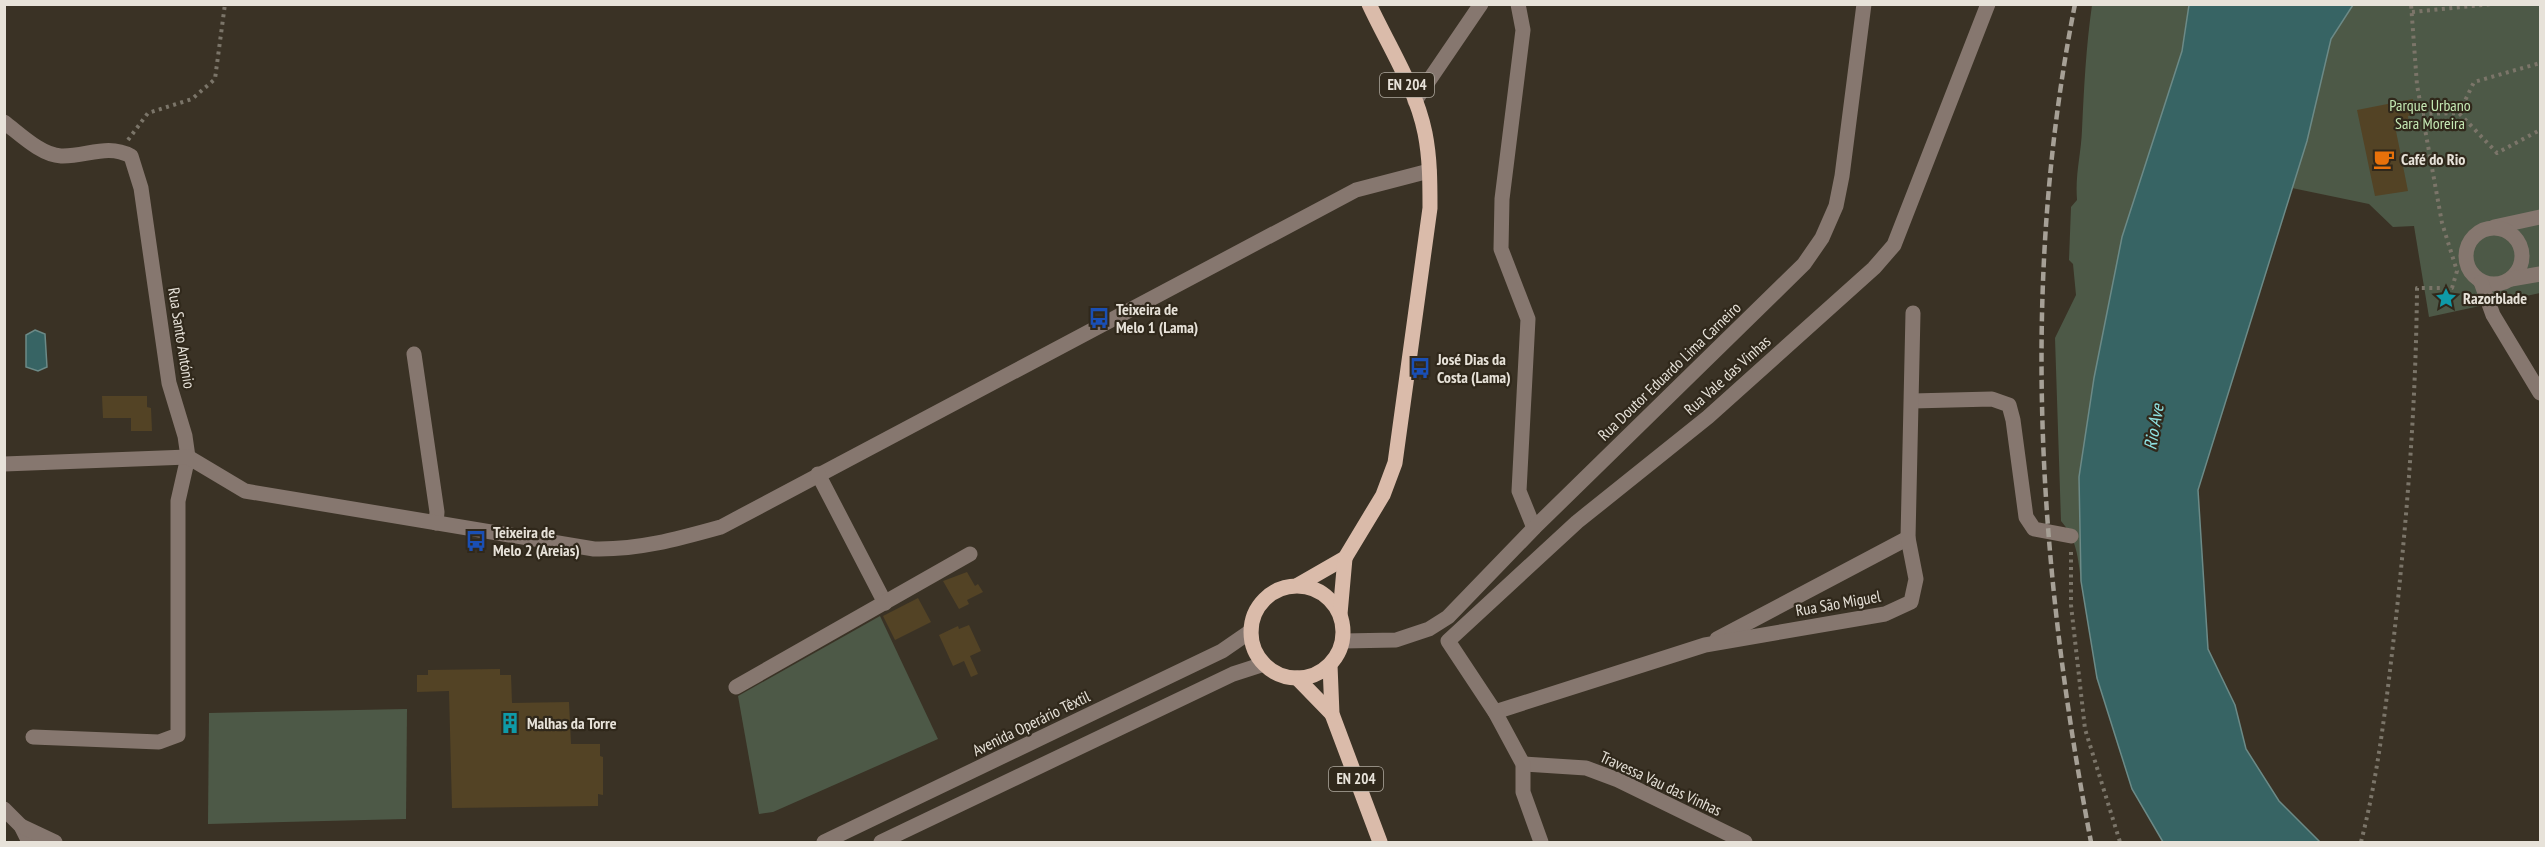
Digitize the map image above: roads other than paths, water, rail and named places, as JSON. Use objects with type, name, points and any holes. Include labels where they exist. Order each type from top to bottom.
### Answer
[{"type":"main road","name":"EN 204","points":[[1343,641],[1340,614],[1346,558],[1383,495],[1395,463],[1430,208],[1430,171],[1425,133],[1415,101],[1369,4]]},
{"type":"main road","points":[[1264,664],[1254,649],[1251,631],[1253,617],[1260,604],[1270,594],[1283,587],[1298,585],[1346,558]]},
{"type":"main road","points":[[1298,585],[1323,593],[1340,614]]},
{"type":"main road","points":[[1297,678],[1309,676],[1330,665],[1343,641]]},
{"type":"main road","name":"EN 204","points":[[1264,664],[1285,676],[1297,678],[1332,714]]},
{"type":"main road","name":"EN 204","points":[[1330,665],[1332,714],[1380,843]]},
{"type":"street","points":[[1415,101],[1481,4]]},
{"type":"street","points":[[1518,4],[1523,30],[1502,199],[1501,249],[1528,319],[1519,491],[1534,528]]},
{"type":"street","name":"Rua Doutor Eduardo Lima Carneiro","points":[[1343,641],[1396,640],[1430,629],[1448,617],[1534,528],[1804,264],[1822,238],[1836,206],[1842,176],[1864,4]]},
{"type":"street","name":"Rua Vale das Vinhas","points":[[1495,712],[1448,641],[1577,522],[1708,417],[1874,268],[1894,245],[1988,4]]},
{"type":"street","name":"Rua Santo António","points":[[4,122],[44,151],[60,156],[102,150],[120,150],[131,156],[141,188],[169,383],[185,436],[188,457],[178,501],[178,735],[159,742],[33,737]]},
{"type":"street","points":[[4,464],[188,457],[245,491],[594,549],[621,550],[656,546],[721,527],[1356,190],[1430,171]]},
{"type":"street","points":[[2541,217],[2483,230],[2469,243],[2465,259],[2473,276],[2481,282],[2493,315],[2541,393]]},
{"type":"street","points":[[2483,230],[2493,228],[2507,231],[2520,246],[2522,262],[2507,281],[2493,315]]},
{"type":"street","points":[[2481,282],[2507,281],[2541,274]]},
{"type":"street","name":"Rua São Miguel","points":[[1495,712],[1705,645],[1885,614],[1911,602],[1916,579],[1908,538],[1913,313]]},
{"type":"street","points":[[414,354],[437,512],[436,523]]},
{"type":"street","points":[[1912,401],[1992,399],[2009,405],[2026,517],[2034,529],[2071,536]]},
{"type":"street","points":[[818,474],[885,603]]},
{"type":"street","name":"Rua São Miguel","points":[[1705,645],[1908,538]]},
{"type":"street","points":[[736,687],[970,554]]},
{"type":"street","name":"Avenida Operário Têxtil","points":[[824,843],[1222,651],[1251,631]]},
{"type":"street","points":[[881,843],[1233,674],[1264,664]]},
{"type":"street","points":[[1495,712],[1523,764],[1523,792],[1541,843]]},
{"type":"street","name":"Travessa Vau das Vinhas","points":[[1523,764],[1586,768],[1618,780],[1745,843]]},
{"type":"street","points":[[4,809],[21,826],[55,843]]},
{"type":"street","points":[[21,826],[29,843]]},
{"type":"water","name":"Rio Ave","points":[[2189,5],[2353,5],[2331,39],[2307,141],[2198,490],[2208,649],[2235,705],[2246,749],[2279,801],[2320,842],[2163,842],[2132,789],[2097,678],[2081,581],[2079,477],[2094,378],[2122,237],[2182,51]]},
{"type":"water","points":[[35,330],[45,334],[47,367],[38,371],[26,367],[26,335]]},
{"type":"railway","points":[[2075,4],[2058,109],[2047,213],[2042,319],[2042,424],[2048,529],[2058,634],[2091,842]]},
{"type":"place","name":"Café do Rio","points":[[2384,159]]},
{"type":"place","name":"Razorblade","points":[[2446,298]]},
{"type":"place","name":"Teixeira de Melo 1 (Lama)","points":[[1099,318]]},
{"type":"place","name":"José Dias da Costa (Lama)","points":[[1420,368]]},
{"type":"place","name":"Teixeira de Melo 2 (Areias)","points":[[476,541]]},
{"type":"place","name":"Malhas da Torre","points":[[510,723]]},
{"type":"park label","name":"Parque Urbano Sara Moreira","points":[[2430,114]]}]
